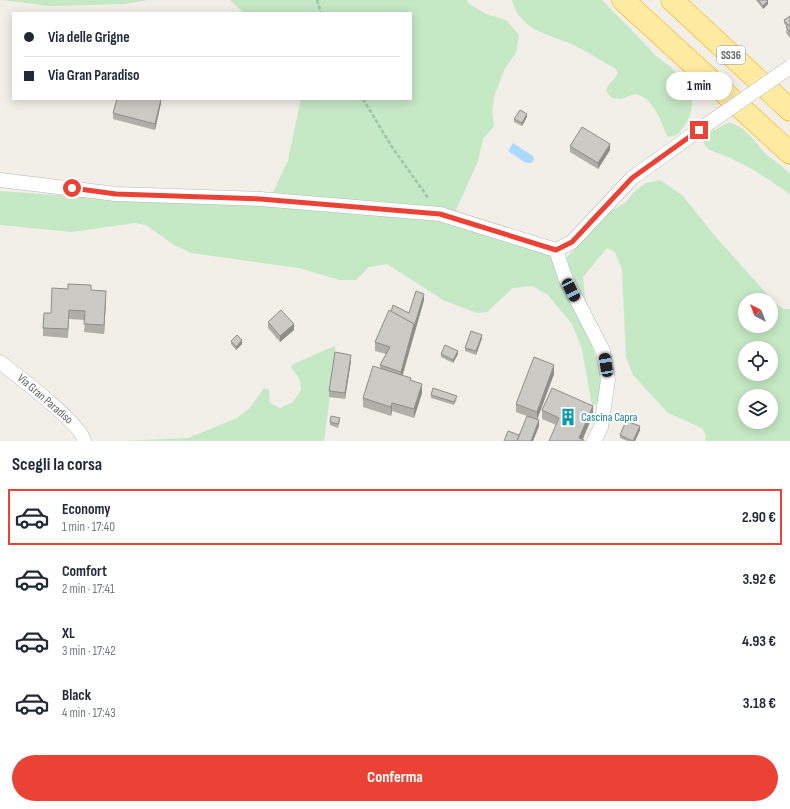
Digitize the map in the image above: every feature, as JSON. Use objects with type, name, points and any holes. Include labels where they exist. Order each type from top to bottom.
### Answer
[{"type":"highway","name":"SS36","points":[[623,0],[790,153]]},
{"type":"highway","name":"SS36","points":[[672,0],[790,110]]},
{"type":"street","points":[[0,180],[116,194],[260,199],[440,214],[556,250],[572,242],[632,178],[790,67]]},
{"type":"street","points":[[556,250],[565,277],[603,351],[608,380],[601,427],[594,441]]},
{"type":"street","name":"Via Gran Paradiso","points":[[0,362],[80,430],[84,441]]},
{"type":"path","points":[[317,0],[321,12]]},
{"type":"path","points":[[364,100],[392,147],[440,214]]},
{"type":"green space","points":[[2,0],[149,0],[125,4],[49,6]]},
{"type":"green space","points":[[230,0],[467,0],[468,3],[486,14],[506,20],[519,35],[516,53],[505,68],[495,94],[492,109],[494,126],[483,139],[478,161],[453,217],[479,218],[565,259],[608,213],[626,202],[635,191],[646,183],[660,180],[683,196],[714,235],[766,293],[738,293],[738,333],[778,333],[778,305],[784,309],[790,309],[790,441],[705,441],[706,436],[702,428],[668,413],[633,375],[626,357],[622,270],[615,252],[607,248],[583,277],[585,297],[592,316],[592,346],[598,363],[603,401],[592,406],[582,349],[572,324],[548,295],[532,286],[513,288],[487,312],[477,313],[443,300],[387,264],[369,267],[356,280],[340,280],[299,268],[191,253],[174,245],[146,225],[135,223],[72,232],[0,225],[0,191],[127,200],[270,199],[288,160],[301,100],[412,100],[412,12],[243,12]]},
{"type":"green space","points":[[512,0],[602,0],[655,55],[682,78],[691,94],[692,102],[689,119],[684,127],[677,135],[668,137],[656,111],[642,96],[635,94],[621,99],[612,98],[606,91],[617,75],[618,72],[616,69],[569,43],[534,29],[520,18],[515,10]]},
{"type":"green space","points":[[729,122],[745,131],[766,154],[790,174],[790,194],[747,166],[706,147],[703,140],[709,133]]},
{"type":"green space","points":[[335,346],[335,358],[324,441],[120,441],[188,438],[237,418],[250,408],[264,388],[269,390],[270,403],[280,408],[293,402],[301,390],[300,380],[291,367],[293,364]]},
{"type":"water","points":[[513,143],[533,156],[534,160],[531,163],[526,163],[508,151]]},
{"type":"building","points":[[758,0],[767,0],[768,1],[763,6]]},
{"type":"building","points":[[790,16],[790,24],[788,26],[784,20]]},
{"type":"building","points":[[790,24],[790,32],[786,27]]},
{"type":"building","points":[[117,100],[161,100],[155,124],[113,113]]},
{"type":"building","points":[[520,110],[527,114],[522,123],[514,119]]},
{"type":"building","points":[[582,127],[610,144],[598,163],[570,146]]},
{"type":"building","points":[[68,284],[91,285],[91,290],[106,291],[104,325],[84,324],[85,311],[69,310],[68,329],[43,328],[44,313],[51,313],[52,288],[68,289]]},
{"type":"building","points":[[416,291],[424,294],[414,327],[414,324],[391,312],[393,305],[409,313]]},
{"type":"building","points":[[281,310],[294,324],[280,336],[268,322]]},
{"type":"building","points":[[389,310],[414,324],[401,372],[380,365],[390,347],[375,342]]},
{"type":"building","points":[[471,331],[482,335],[476,351],[465,348]]},
{"type":"building","points":[[237,335],[242,340],[236,347],[231,341]]},
{"type":"building","points":[[445,345],[458,351],[453,360],[441,354]]},
{"type":"building","points":[[335,352],[351,355],[345,393],[329,391]]},
{"type":"building","points":[[534,357],[554,365],[537,412],[516,404]]},
{"type":"building","points":[[373,366],[411,378],[410,380],[422,384],[414,409],[392,403],[391,407],[363,398]]},
{"type":"building","points":[[433,388],[457,396],[454,402],[431,395]]},
{"type":"building","name":"Cascina Capra","points":[[552,388],[593,406],[579,438],[584,441],[549,441],[559,418],[542,410]]},
{"type":"building","points":[[331,416],[340,418],[338,424],[330,422]]},
{"type":"building","points":[[527,416],[539,420],[531,441],[517,441]]},
{"type":"building","points":[[626,421],[640,426],[633,441],[620,435]]},
{"type":"building","points":[[508,431],[519,435],[517,441],[504,441]]},
{"type":"place","name":"Cascina Capra","points":[[568,417]]},
{"type":"route","points":[[72,188],[116,194],[260,199],[440,214],[556,250],[572,242],[632,178],[699,130]]}]
